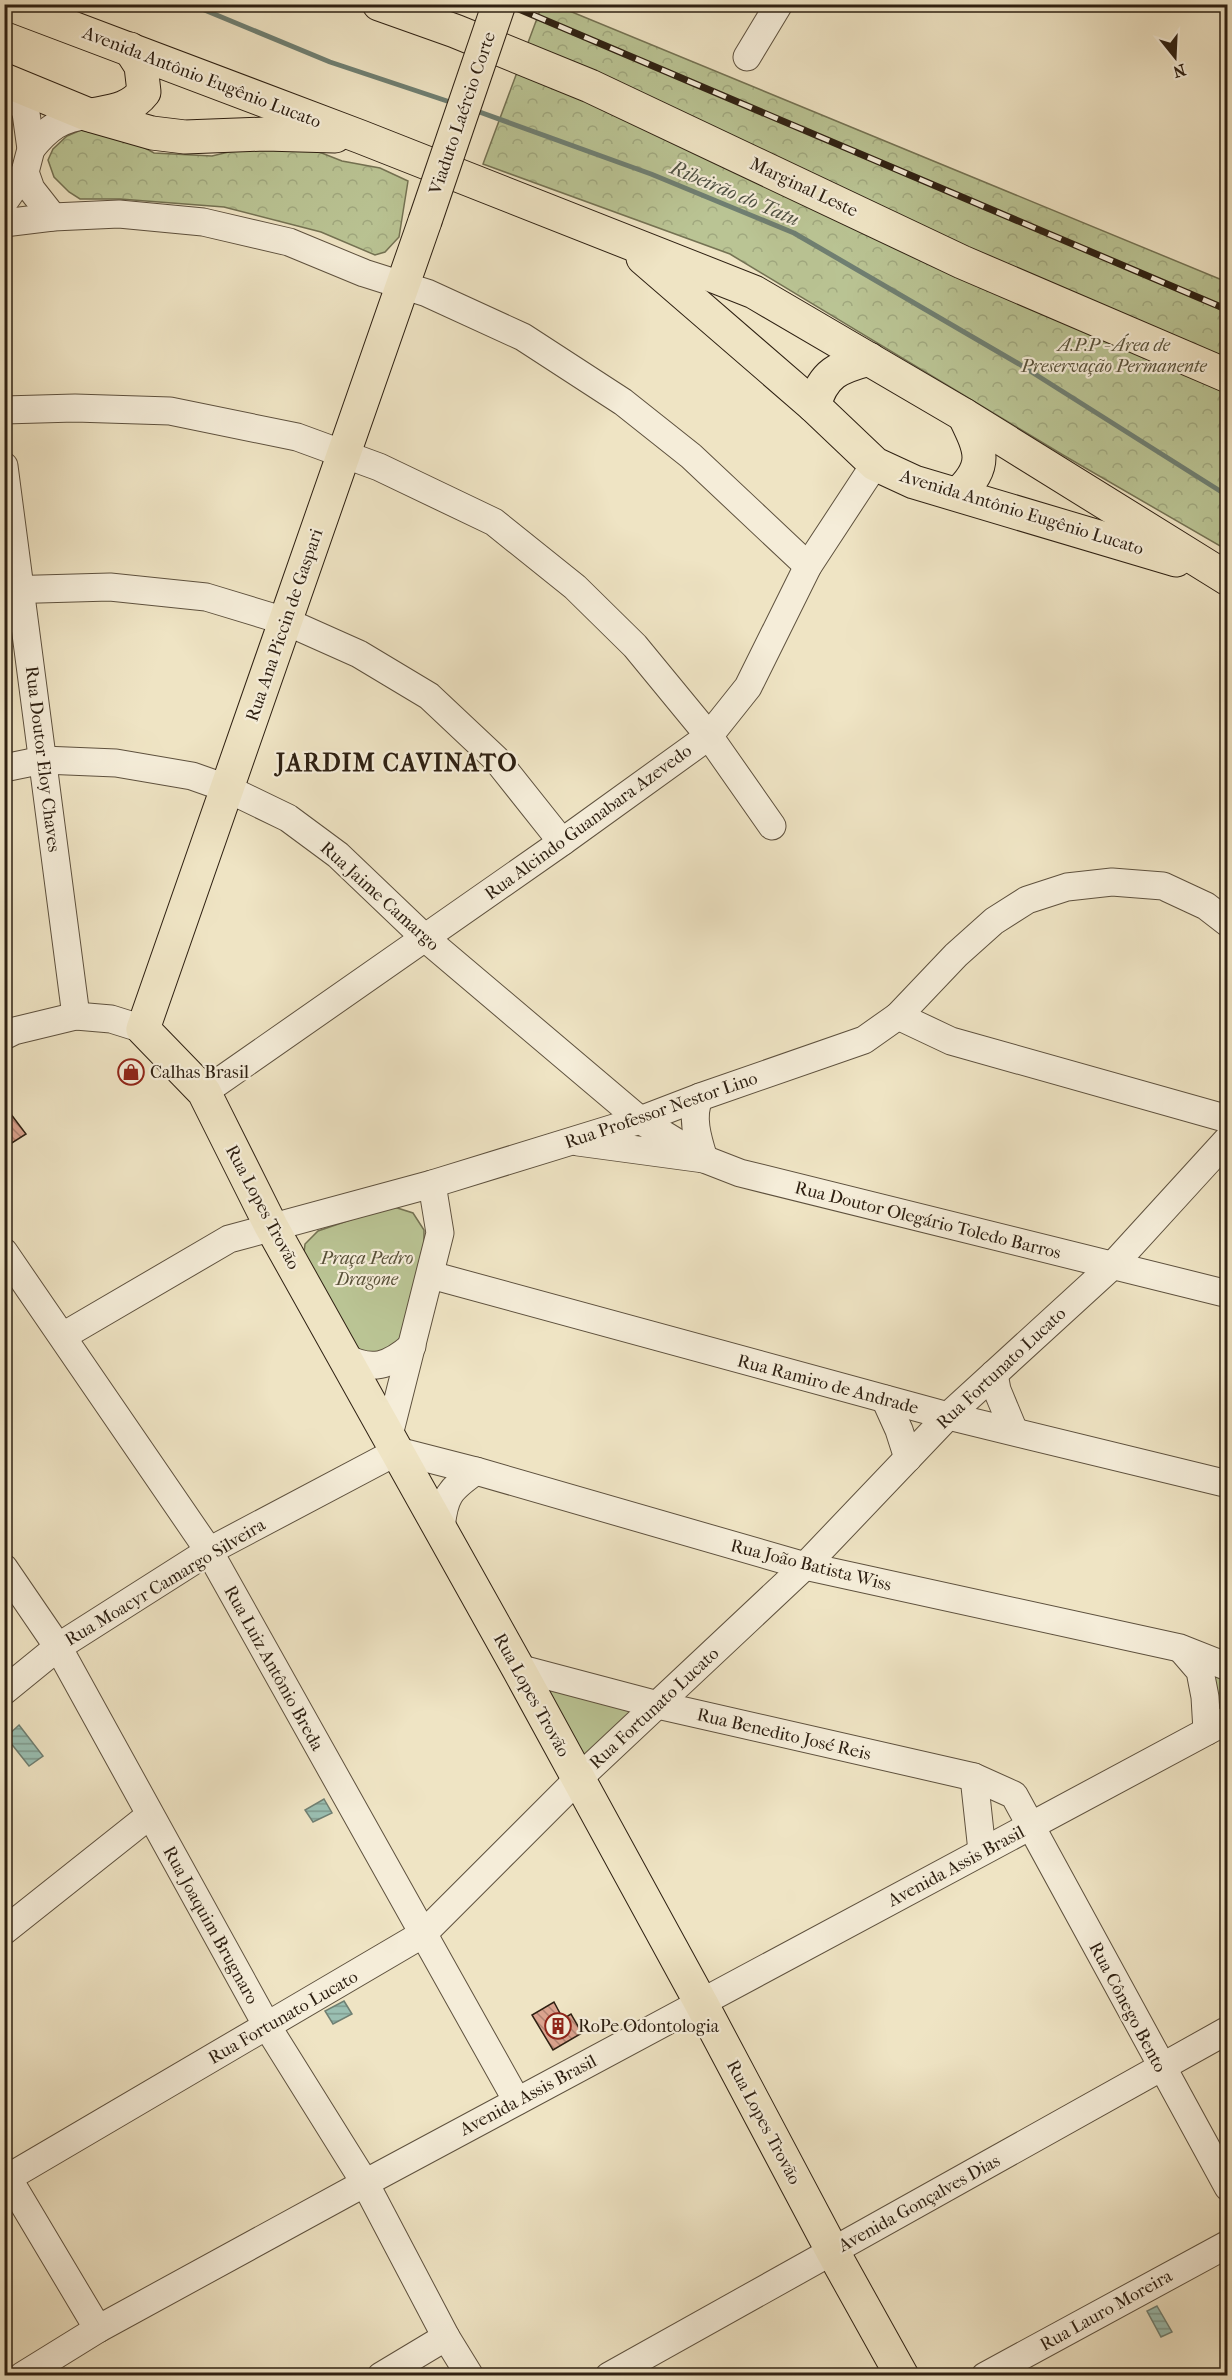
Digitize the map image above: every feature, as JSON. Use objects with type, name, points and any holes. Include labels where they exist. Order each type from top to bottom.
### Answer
[{"type":"main road","name":"Marginal Leste","points":[[379,4],[455,31],[590,86],[962,262],[1227,376]]},
{"type":"main road","name":"Viaduto Laércio Corte","points":[[425,221],[500,4]]},
{"type":"main road","name":"Avenida Antônio Eugênio Lucato","points":[[7,5],[361,137],[754,291],[964,415],[1222,575]]},
{"type":"main road","points":[[89,115],[124,108],[136,101],[144,92],[141,66],[130,50]]},
{"type":"main road","name":"Avenida Antônio Eugênio Lucato","points":[[4,81],[89,115],[152,133],[184,137],[265,134],[361,137]]},
{"type":"main road","name":"Rua Ana Piccin de Gaspari","points":[[143,1029],[425,221]]},
{"type":"main road","name":"Avenida Antônio Eugênio Lucato","points":[[624,241],[721,322],[875,464],[914,482],[1222,575]]},
{"type":"main road","points":[[814,406],[818,392],[828,376],[848,364],[869,359]]},
{"type":"main road","points":[[958,494],[972,480],[980,453],[964,415]]},
{"type":"main road","name":"Rua Lopes Trovão","points":[[143,1029],[204,1092],[271,1227],[518,1668],[902,2376]]},
{"type":"street","points":[[747,57],[779,4]]},
{"type":"street","points":[[4,81],[19,96],[26,113],[31,189],[53,217]]},
{"type":"street","points":[[4,202],[40,138],[57,123],[71,117],[89,115]]},
{"type":"street","points":[[4,223],[53,217],[119,214],[203,222],[289,242],[364,273],[427,292],[523,338],[623,402],[692,456],[808,566]]},
{"type":"street","points":[[4,410],[75,408],[170,411],[297,437],[380,467],[494,522],[584,595],[635,646],[709,735],[772,826]]},
{"type":"street","name":"Rua Alcindo Guanabara Azevedo","points":[[204,1092],[562,842],[709,735],[748,687],[808,566],[875,464]]},
{"type":"street","name":"Rua Doutor Eloy Chaves","points":[[4,466],[12,589],[43,759],[76,1016]]},
{"type":"street","points":[[12,589],[110,587],[206,597],[285,621],[359,654],[429,696],[496,759],[562,842]]},
{"type":"street","name":"Rua Jaime Camargo","points":[[4,768],[43,759],[116,764],[192,776],[226,788],[288,818],[338,855],[425,938],[640,1120]]},
{"type":"street","name":"Rua Professor Nestor Lino","points":[[63,1336],[229,1239],[432,1184],[640,1120],[700,1096],[864,1040],[898,1016],[956,955],[994,921],[1027,900],[1067,887],[1112,882],[1163,886],[1206,906],[1227,923]]},
{"type":"street","points":[[4,1036],[14,1031],[76,1016],[111,1019],[143,1029]]},
{"type":"street","points":[[898,1016],[951,1041],[1227,1119]]},
{"type":"street","points":[[571,1141],[704,1159],[695,1126],[696,1104],[700,1096]]},
{"type":"street","name":"Rua Doutor Olegário Toledo Barros","points":[[640,1120],[704,1159],[740,1173],[1227,1294]]},
{"type":"street","name":"Rua Fortunato Lucato","points":[[6,2179],[423,1934],[578,1779],[805,1566],[948,1416],[1112,1266],[1227,1139]]},
{"type":"street","points":[[393,1443],[412,1346],[440,1233],[432,1184]]},
{"type":"street","name":"Rua Luiz Antônio Breda","points":[[4,1252],[209,1551],[517,2101]]},
{"type":"street","name":"Rua Ramiro de Andrade","points":[[431,1275],[948,1416],[1227,1485]]},
{"type":"street","points":[[344,1357],[360,1366],[378,1366],[396,1359],[412,1346]]},
{"type":"street","points":[[994,1374],[1003,1407],[1014,1431]]},
{"type":"street","points":[[885,1399],[908,1458]]},
{"type":"street","name":"Rua Moacyr Camargo Silveira","points":[[4,1691],[58,1647],[209,1551],[393,1443]]},
{"type":"street","name":"Rua João Batista Wiss","points":[[393,1443],[476,1471],[805,1566],[1180,1648],[1227,1666]]},
{"type":"street","points":[[441,1529],[443,1504],[456,1485],[476,1471]]},
{"type":"street","name":"Rua Joaquim Brugnaro","points":[[4,1568],[58,1647],[267,2026],[365,2182],[446,2337],[470,2376]]},
{"type":"street","points":[[1180,1648],[1200,1671],[1205,1697],[1217,1726]]},
{"type":"street","name":"Rua Benedito José Reis","points":[[518,1668],[658,1705],[974,1777],[1014,1795],[1031,1826]]},
{"type":"street","name":"Avenida Assis Brasil","points":[[22,2376],[98,2329],[365,2182],[1217,1726]]},
{"type":"street","points":[[974,1777],[982,1851]]},
{"type":"street","points":[[4,1931],[150,1815]]},
{"type":"street","name":"Rua Cônego Bento","points":[[1031,1826],[1227,2187]]},
{"type":"street","name":"Avenida Gonçalves Dias","points":[[609,2376],[1227,2030]]},
{"type":"street","points":[[6,2179],[98,2329]]},
{"type":"street","name":"Rua Lauro Moreira","points":[[985,2376],[1227,2244]]},
{"type":"street","points":[[381,2376],[446,2337]]},
{"type":"green space","name":"A.P.P - Área de Preservação Permanente","points":[[542,5],[555,5],[1227,282],[1227,550],[1063,455],[730,254],[483,164]]},
{"type":"green space","points":[[88,127],[125,137],[154,153],[212,156],[237,150],[309,148],[342,161],[380,168],[408,181],[399,237],[385,252],[375,255],[321,232],[224,207],[120,199],[80,199],[54,177],[48,160],[53,149],[67,136]]},
{"type":"green space","name":"Praça Pedro Dragone","points":[[391,1206],[413,1213],[424,1230],[424,1255],[402,1344],[391,1356],[357,1357],[303,1262],[305,1244],[318,1231]]},
{"type":"green space","points":[[1212,1671],[1227,1671],[1227,1699],[1216,1704]]},
{"type":"green space","points":[[543,1685],[631,1705],[633,1717],[590,1753],[580,1756]]},
{"type":"water","points":[[19,1725],[43,1756],[29,1766],[6,1737]]},
{"type":"water","points":[[324,1799],[332,1813],[313,1822],[305,1810]]},
{"type":"water","points":[[344,2001],[352,2014],[333,2024],[325,2011]]},
{"type":"water","points":[[1157,2306],[1172,2332],[1161,2337],[1147,2311]]},
{"type":"building","points":[[4,1105],[26,1134],[4,1148]]},
{"type":"building","name":"RoPe Odontologia","points":[[554,2002],[563,2019],[571,2014],[582,2033],[553,2050],[532,2015]]},
{"type":"waterway","name":"Ribeirão do Tatu","points":[[190,4],[330,62],[453,103]]},
{"type":"waterway","name":"Ribeirão do Tatu","points":[[474,110],[651,174],[794,233],[1019,364],[1228,496]]},
{"type":"railway","points":[[507,4],[1228,310]]},
{"type":"place","name":"Calhas Brasil","points":[[131,1072]]},
{"type":"place","name":"RoPe Odontologia","points":[[558,2026]]},
{"type":"district","name":"JARDIM CAVINATO","points":[[397,763]]}]
